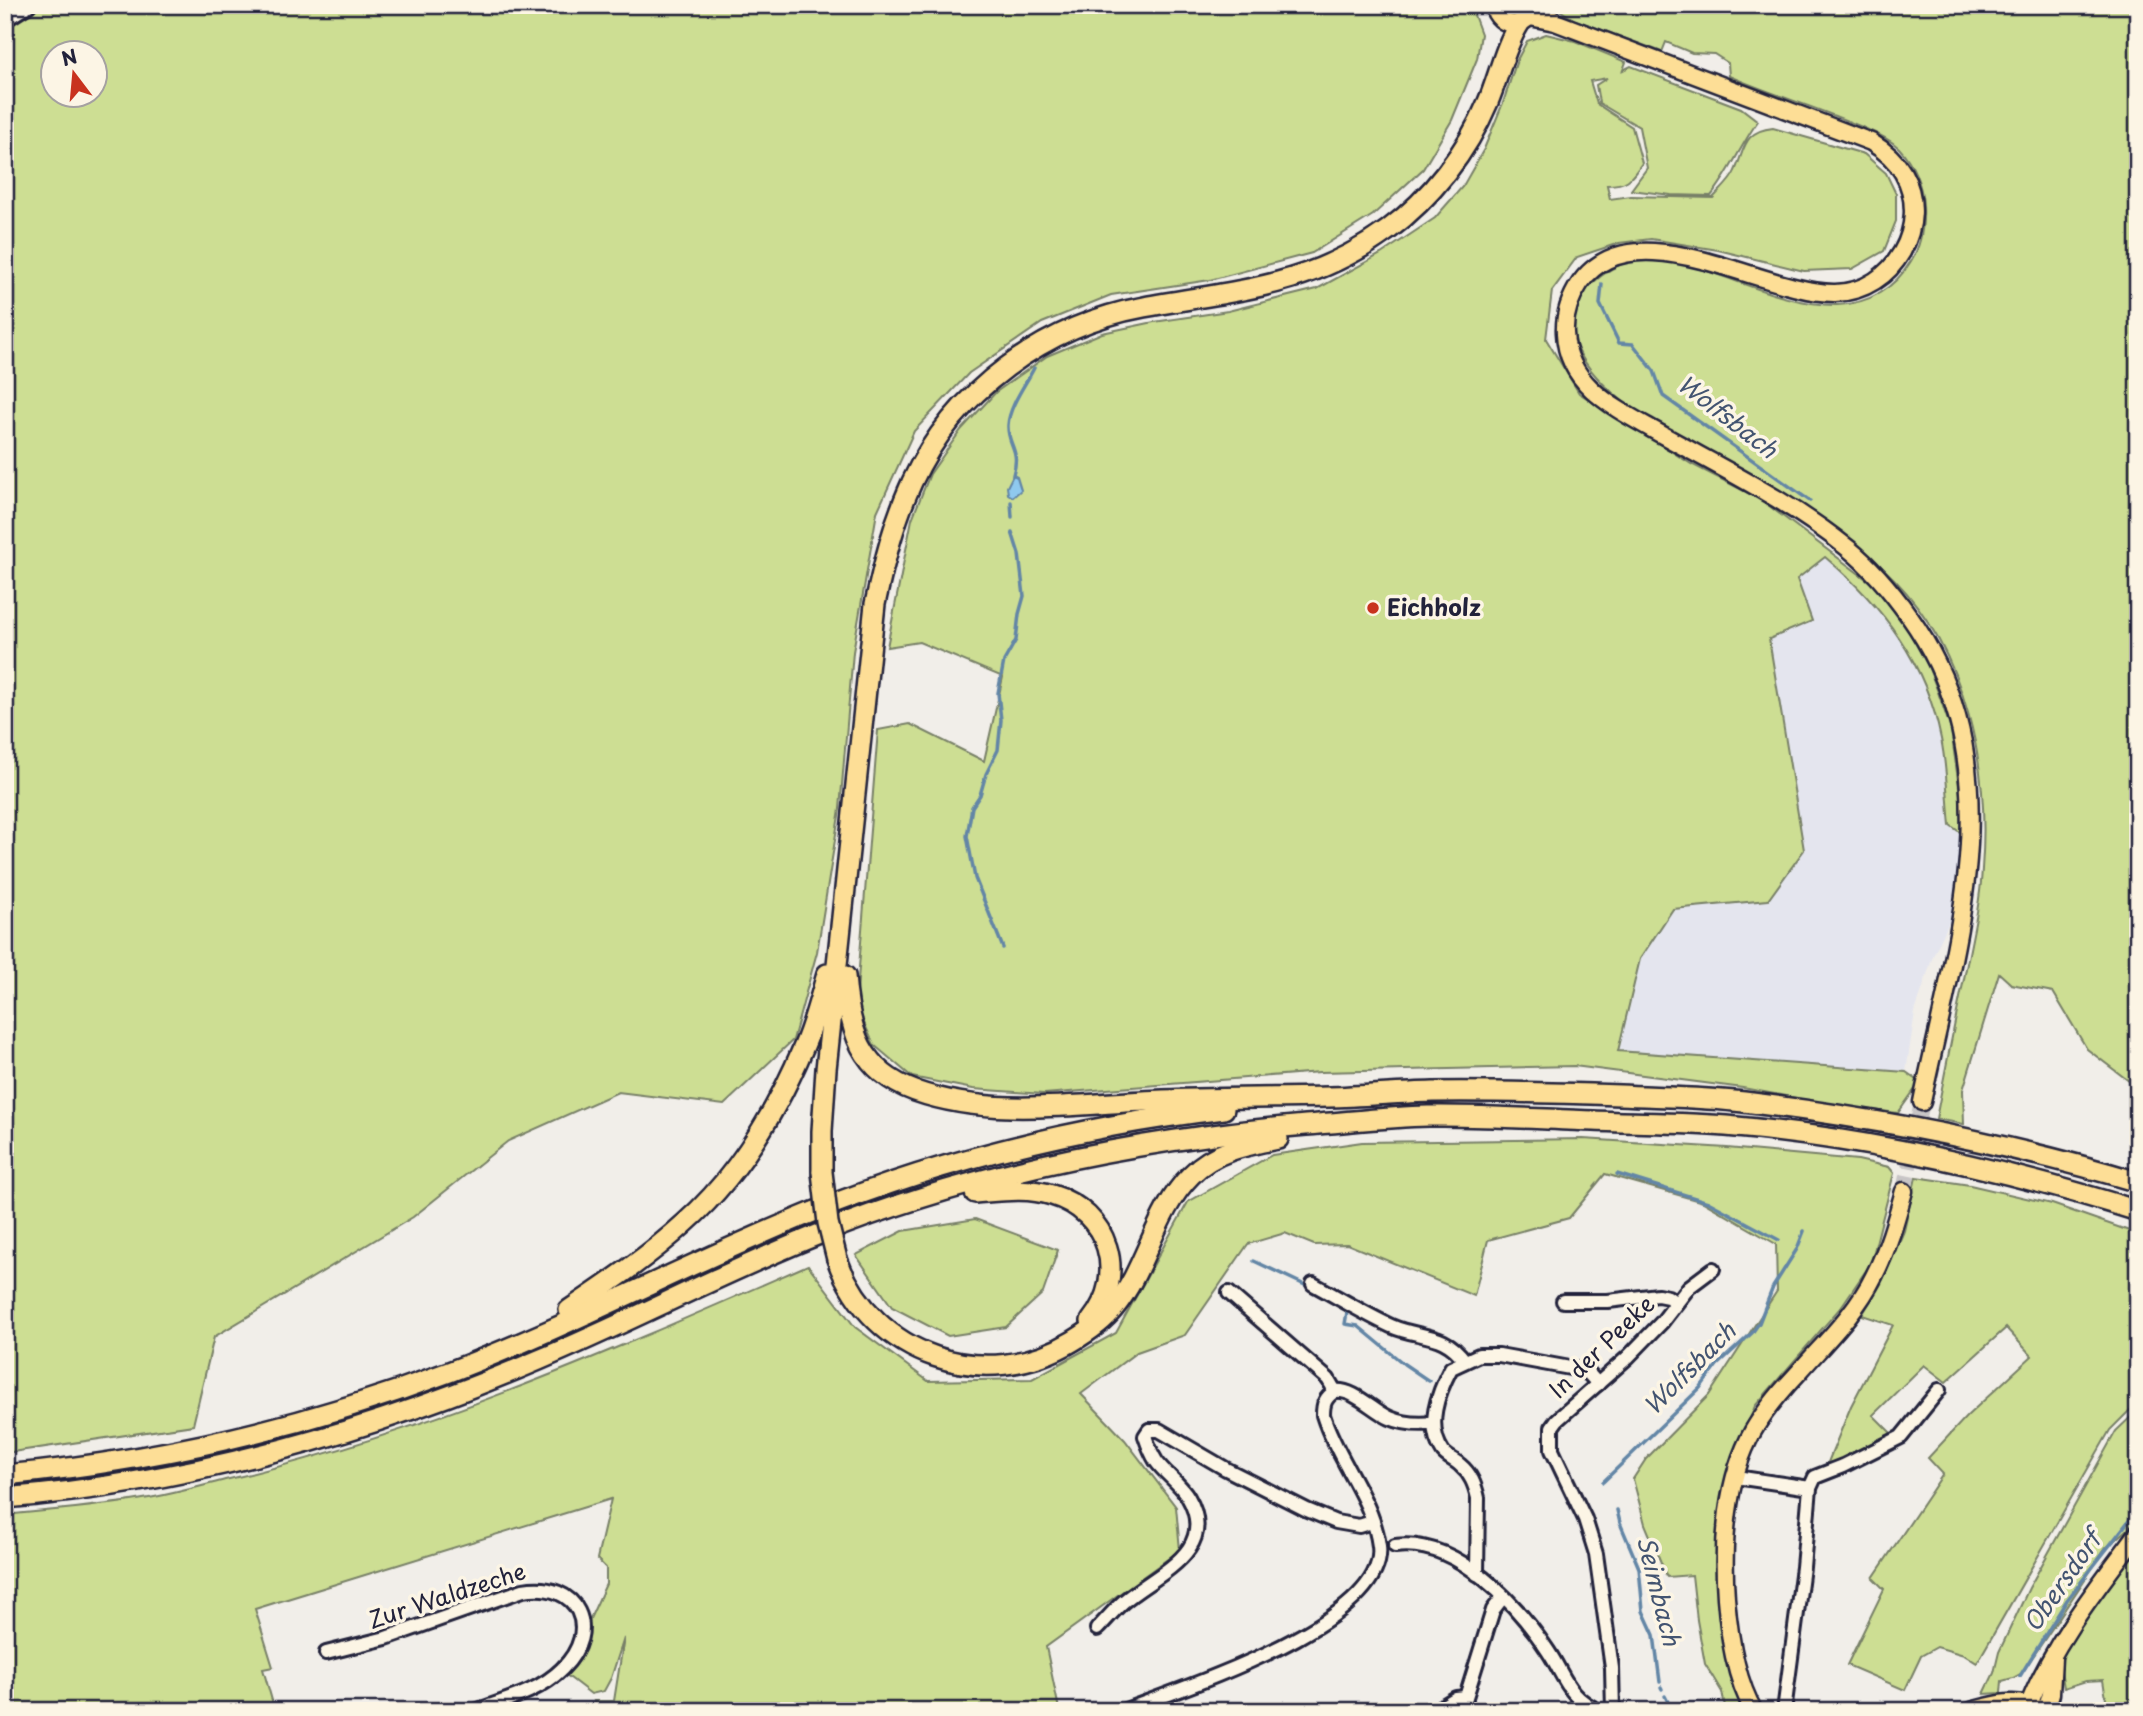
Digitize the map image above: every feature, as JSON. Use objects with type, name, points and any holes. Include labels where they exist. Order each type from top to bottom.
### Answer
[{"type":"highway","points":[[1386,1118],[1247,1144],[1208,1161],[1179,1188],[1166,1209],[1138,1269],[1114,1308],[1098,1325],[1040,1358],[998,1366],[957,1363],[936,1357],[899,1339],[869,1313],[848,1283],[837,1259],[828,1223],[822,1172],[823,1103],[873,625],[882,572],[893,531],[912,482],[943,430],[991,379],[1057,335],[1113,314],[1232,294],[1290,280],[1342,259],[1366,245],[1411,211],[1463,150],[1488,103],[1505,53],[1522,17]]},
{"type":"highway","points":[[841,923],[847,1006],[855,1037],[863,1052],[879,1071],[899,1084],[956,1101],[1021,1106],[1162,1100],[1531,1092],[1742,1102],[1849,1116],[2029,1154],[2138,1182]]},
{"type":"highway","points":[[531,1337],[637,1263],[687,1222],[727,1177],[773,1111],[804,1045],[841,923]]},
{"type":"highway","points":[[5,1475],[147,1456],[287,1425],[366,1402],[438,1376],[531,1337],[728,1247],[815,1211],[919,1174],[1045,1140],[1123,1125],[1329,1097]]},
{"type":"highway","points":[[5,1498],[151,1480],[294,1448],[458,1393],[539,1360],[822,1233],[929,1195],[1051,1164],[1223,1132],[1432,1116],[1723,1125],[1905,1151],[2024,1178],[2138,1211]]},
{"type":"highway","points":[[929,1195],[1035,1191],[1064,1199],[1087,1214],[1107,1246],[1111,1266],[1110,1280],[1096,1314],[1077,1339]]},
{"type":"main road","points":[[1493,5],[1495,13],[1555,22],[1871,142],[1895,162],[1910,189],[1913,220],[1905,249],[1885,274],[1871,284],[1837,293],[1804,289],[1674,255],[1638,252],[1605,261],[1583,279],[1571,300],[1565,325],[1569,357],[1586,386],[1619,411],[1800,512],[1853,551],[1897,600],[1921,632],[1940,668],[1957,715],[1965,751],[1971,835],[1964,900],[1922,1102]]},
{"type":"main road","points":[[1754,1711],[1742,1685],[1726,1606],[1724,1570],[1729,1513],[1736,1477],[1745,1448],[1762,1417],[1847,1317],[1874,1277],[1892,1233],[1904,1191]]},
{"type":"main road","points":[[1971,1711],[2013,1702],[2039,1709],[2051,1693],[2054,1651],[2138,1533]]},
{"type":"street","points":[[5,20],[29,5]]},
{"type":"street","name":"In der Peeke","points":[[1613,1711],[1612,1668],[1597,1554],[1585,1519],[1556,1461],[1551,1442],[1552,1427],[1642,1343],[1689,1287],[1713,1269]]},
{"type":"street","points":[[1313,1284],[1393,1327],[1443,1341],[1458,1350],[1465,1361]]},
{"type":"street","points":[[1229,1293],[1328,1379],[1335,1391]]},
{"type":"street","points":[[1563,1301],[1608,1301],[1658,1295],[1668,1297],[1676,1303]]},
{"type":"street","points":[[1476,1574],[1478,1498],[1475,1486],[1470,1475],[1442,1451],[1434,1423],[1442,1384],[1451,1368],[1479,1355],[1499,1355],[1581,1370],[1598,1384]]},
{"type":"street","points":[[1783,1711],[1803,1566],[1810,1488],[1815,1477],[1902,1437],[1939,1390]]},
{"type":"street","points":[[1123,1711],[1289,1644],[1325,1622],[1346,1605],[1375,1571],[1380,1557],[1379,1543],[1323,1415],[1323,1404],[1327,1396],[1335,1391],[1347,1391],[1388,1417],[1405,1423],[1434,1423]]},
{"type":"street","points":[[1097,1629],[1123,1602],[1181,1560],[1195,1535],[1195,1510],[1187,1495],[1157,1462],[1144,1436],[1149,1430],[1159,1430],[1226,1469],[1336,1522],[1359,1526],[1372,1522]]},
{"type":"street","points":[[1736,1477],[1810,1488]]},
{"type":"street","points":[[1395,1546],[1434,1550],[1457,1559],[1476,1574],[1525,1618],[1576,1697],[1599,1711]]},
{"type":"street","name":"Zur Waldzeche","points":[[326,1653],[386,1638],[523,1590],[547,1587],[564,1594],[578,1609],[582,1623],[582,1637],[572,1658],[549,1679],[527,1692],[475,1711]]},
{"type":"street","points":[[1464,1711],[1493,1610],[1503,1597]]},
{"type":"street","points":[[1435,1711],[1456,1698],[1466,1697]]},
{"type":"shaded area","points":[[1825,557],[1885,615],[1911,656],[1928,696],[1941,739],[1950,825],[1961,833],[1954,912],[1933,956],[1915,1012],[1906,1072],[1617,1051],[1640,959],[1673,909],[1768,900],[1804,850],[1769,639],[1796,579]]},
{"type":"green space","points":[[5,5],[1471,7],[1481,34],[1477,59],[1452,120],[1423,169],[1373,215],[1312,253],[1210,280],[1111,295],[1042,323],[969,373],[914,431],[877,512],[853,652],[840,809],[817,952],[793,1040],[724,1105],[618,1092],[508,1141],[413,1217],[214,1337],[193,1425],[5,1453]]},
{"type":"green space","points":[[1552,5],[2138,5],[2138,1088],[2087,1049],[2053,992],[2011,984],[1999,973],[1963,1090],[1964,1124],[1936,1119],[1975,924],[1984,831],[1977,753],[1968,714],[1956,677],[1940,642],[1919,609],[1894,579],[1835,528],[1768,484],[1629,406],[1614,394],[1587,365],[1573,332],[1573,315],[1580,298],[1595,281],[1617,266],[1642,260],[1690,266],[1763,291],[1812,303],[1849,304],[1870,298],[1889,287],[1905,271],[1920,241],[1922,197],[1912,167],[1899,148],[1886,139],[1846,120],[1729,76],[1728,63],[1714,54],[1692,53],[1666,42],[1662,52],[1575,20]]},
{"type":"green space","points":[[1546,34],[1575,41],[1626,62],[1623,70],[1631,66],[1741,108],[1758,121],[1711,196],[1631,190],[1647,168],[1639,127],[1599,103],[1596,85],[1607,78],[1590,81],[1597,104],[1632,127],[1642,163],[1628,180],[1607,185],[1610,199],[1631,196],[1713,198],[1733,175],[1750,137],[1773,128],[1864,154],[1886,173],[1896,194],[1896,221],[1884,251],[1852,269],[1804,271],[1718,250],[1651,239],[1619,243],[1577,257],[1552,291],[1546,339],[1579,393],[1691,464],[1760,499],[1874,585],[1907,628],[1928,666],[1951,730],[1960,794],[1961,833],[1950,825],[1941,739],[1925,685],[1899,638],[1883,616],[1825,557],[1797,579],[1812,621],[1769,639],[1804,850],[1768,900],[1673,909],[1640,959],[1618,1051],[1906,1072],[1920,1082],[1898,1113],[1838,1106],[1743,1088],[1574,1066],[1320,1072],[1044,1094],[973,1089],[912,1077],[874,1045],[856,1005],[878,730],[910,724],[984,761],[1003,677],[919,642],[887,647],[912,519],[930,474],[961,430],[996,392],[1047,356],[1102,333],[1228,311],[1317,289],[1381,254],[1435,218],[1463,186],[1484,149],[1517,60],[1527,41]]},
{"type":"green space","points":[[1583,1139],[1858,1160],[1889,1167],[1894,1173],[1871,1263],[1841,1307],[1755,1406],[1727,1476],[1717,1554],[1718,1604],[1737,1689],[1746,1711],[1726,1711],[1722,1692],[1705,1664],[1692,1575],[1667,1577],[1645,1524],[1633,1479],[1646,1459],[1709,1395],[1777,1291],[1776,1244],[1703,1202],[1605,1174],[1569,1218],[1488,1240],[1474,1296],[1347,1244],[1314,1245],[1285,1233],[1248,1244],[1185,1335],[1137,1352],[1081,1394],[1125,1440],[1176,1507],[1180,1550],[1046,1647],[1059,1709],[1054,1711],[597,1711],[594,1701],[614,1701],[624,1638],[604,1691],[591,1694],[565,1674],[584,1650],[588,1638],[588,1623],[606,1584],[606,1568],[597,1559],[611,1499],[255,1609],[273,1667],[263,1669],[275,1711],[5,1711],[5,1515],[163,1495],[301,1461],[375,1438],[449,1413],[594,1357],[808,1265],[855,1327],[928,1381],[1032,1379],[1116,1333],[1188,1202],[1272,1155],[1362,1142]]},
{"type":"green space","points":[[1916,1177],[1970,1185],[2052,1204],[2138,1234],[2138,1402],[2110,1430],[1977,1663],[1964,1655],[1937,1647],[1921,1656],[1905,1690],[1847,1665],[1884,1589],[1873,1578],[1943,1474],[1928,1458],[1967,1416],[2032,1356],[2006,1328],[1946,1382],[1924,1365],[1873,1415],[1894,1436],[1824,1472],[1851,1406],[1893,1325],[1862,1315],[1881,1284],[1904,1231]]},
{"type":"green space","points":[[975,1219],[1058,1250],[1043,1293],[1006,1327],[948,1336],[892,1307],[856,1255],[903,1231]]},
{"type":"green space","points":[[2138,1410],[2138,1521],[2106,1548],[2022,1673],[2002,1681],[2001,1693],[1984,1694],[1994,1673],[1999,1652],[2029,1588],[2116,1431]]},
{"type":"green space","points":[[2138,1543],[2138,1696],[2121,1711],[2100,1711],[2106,1698],[2103,1680],[2086,1681],[2064,1688],[2060,1664],[2067,1646]]},
{"type":"water","points":[[1013,475],[1017,477],[1021,490],[1013,497],[1008,494],[1007,487]]},
{"type":"waterway","name":"Wolfsbach","points":[[1602,284],[1600,304],[1619,343],[1633,344],[1654,371],[1663,396],[1810,501]]},
{"type":"waterway","points":[[1013,475],[1015,453],[1009,438],[1009,418],[1034,368]]},
{"type":"waterway","points":[[1011,502],[1012,517]]},
{"type":"waterway","points":[[1003,948],[975,878],[967,836],[972,807],[980,795],[986,774],[998,750],[1001,720],[998,693],[1004,661],[1016,640],[1024,596],[1019,554],[1012,532]]},
{"type":"waterway","points":[[1617,1174],[1708,1202],[1779,1240]]},
{"type":"waterway","name":"Wolfsbach","points":[[1603,1482],[1700,1388],[1717,1365],[1752,1333],[1759,1323],[1773,1287],[1797,1249],[1804,1231]]},
{"type":"waterway","name":"Seimbach","points":[[1254,1261],[1309,1287]]},
{"type":"waterway","name":"Seimbach","points":[[1345,1308],[1345,1324],[1358,1326],[1429,1381]]},
{"type":"waterway","name":"Obersdorf","points":[[2020,1676],[2067,1600],[2138,1509]]},
{"type":"waterway","name":"Seimbach","points":[[1617,1510],[1639,1568],[1643,1611],[1654,1635],[1660,1682]]},
{"type":"waterway","name":"Seimbach","points":[[1665,1696],[1668,1702]]},
{"type":"tunnel","points":[[1904,1191],[1922,1102]]},
{"type":"place","name":"Eichholz","points":[[1373,608]]}]
